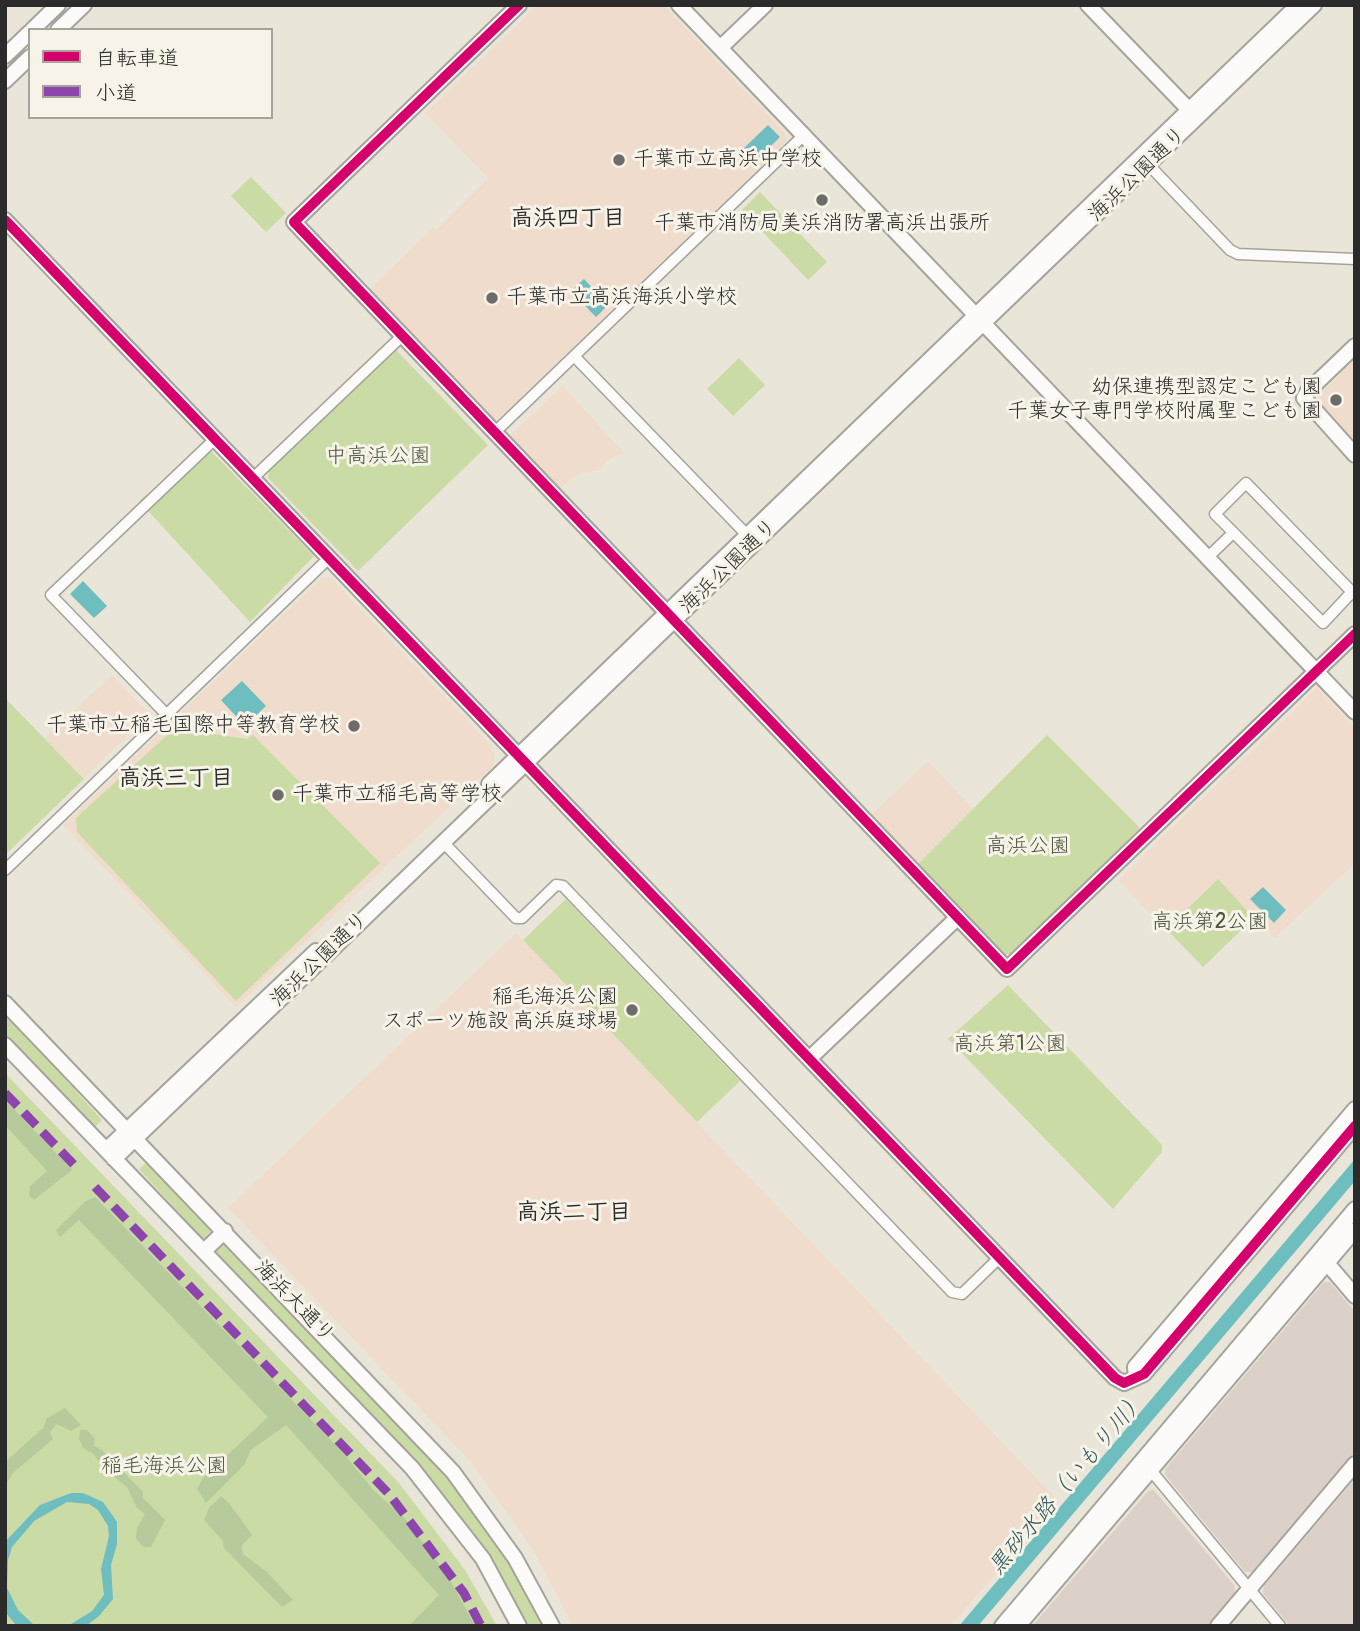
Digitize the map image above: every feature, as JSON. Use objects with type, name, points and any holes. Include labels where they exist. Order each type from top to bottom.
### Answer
[{"type":"street","points":[[34,28],[58,5]]},
{"type":"street","points":[[60,28],[84,5]]},
{"type":"street","points":[[519,5],[294,222],[1007,969],[1355,634]]},
{"type":"street","points":[[679,5],[1355,712]]},
{"type":"street","points":[[720,48],[765,5]]},
{"type":"street","points":[[1088,5],[1194,115]]},
{"type":"street","name":"海浜公園通り","points":[[1194,115],[1298,5]]},
{"type":"street","name":"海浜公園通り","points":[[132,1134],[979,319],[1314,5]]},
{"type":"street","points":[[5,56],[28,34]]},
{"type":"street","points":[[5,81],[28,59]]},
{"type":"street","points":[[494,433],[805,134]]},
{"type":"street","points":[[1145,161],[1236,253],[1247,256],[1355,259]]},
{"type":"street","points":[[5,220],[1109,1373],[1124,1383],[1144,1374],[1355,1126]]},
{"type":"street","name":"海浜公園通り","points":[[669,617],[747,536],[979,319]]},
{"type":"street","points":[[253,478],[401,337]]},
{"type":"street","points":[[1355,346],[1304,398],[1355,455]]},
{"type":"street","points":[[574,356],[747,536]]},
{"type":"street","points":[[167,715],[51,595],[215,439]]},
{"type":"street","points":[[1246,483],[1353,594],[1324,623],[1215,514],[1246,483]]},
{"type":"street","points":[[1207,558],[1233,533]]},
{"type":"street","points":[[5,870],[328,559]]},
{"type":"street","name":"海浜公園通り","points":[[110,1154],[443,842],[521,760]]},
{"type":"street","points":[[443,842],[516,918],[522,918],[556,886],[563,886],[952,1292],[962,1294],[999,1258]]},
{"type":"street","points":[[810,1058],[957,918]]},
{"type":"street","name":"海浜大通り","points":[[5,1003],[453,1472],[515,1558],[552,1626]]},
{"type":"street","name":"海浜大通り","points":[[5,1045],[412,1468],[483,1559],[519,1626]]},
{"type":"street","points":[[1136,1376],[1135,1367],[1355,1109]]},
{"type":"street","points":[[1018,1626],[1147,1465],[1322,1257],[1355,1209]]},
{"type":"street","points":[[1322,1257],[1355,1230]]},
{"type":"street","points":[[204,1251],[225,1231]]},
{"type":"street","points":[[1322,1257],[1355,1296]]},
{"type":"street","points":[[1218,1626],[1355,1464]]},
{"type":"street","points":[[1147,1465],[1280,1626]]},
{"type":"street","points":[[1002,1626],[1147,1465]]},
{"type":"shaded area","name":"千葉市立高浜中学校","points":[[538,5],[663,5],[786,134],[786,142],[498,419],[490,418],[368,291],[433,227],[436,230],[488,178],[425,113]]},
{"type":"shaded area","name":"幼保連携型認定こども園 千葉女子専門学校附属聖こども園","points":[[1355,359],[1355,441],[1317,404],[1318,396]]},
{"type":"shaded area","points":[[563,386],[624,453],[608,460],[599,470],[578,474],[559,489],[508,437]]},
{"type":"shaded area","name":"千葉市立稲毛高等学校","points":[[330,577],[494,748],[494,765],[236,1007],[63,825],[322,578]]},
{"type":"shaded area","points":[[112,675],[150,715],[84,778],[45,738]]},
{"type":"shaded area","points":[[1317,688],[1355,728],[1355,863],[1275,938],[1217,879],[1165,929],[1118,880]]},
{"type":"shaded area","points":[[928,761],[973,809],[917,865],[871,815]]},
{"type":"shaded area","points":[[516,933],[1059,1502],[950,1626],[573,1626],[532,1548],[470,1461],[228,1208]]},
{"type":"shaded area","points":[[1324,1282],[1330,1282],[1355,1312],[1355,1452],[1252,1572],[1245,1572],[1165,1475],[1165,1469]]},
{"type":"shaded area","points":[[1355,1479],[1355,1626],[1290,1626],[1263,1594],[1264,1586]]},
{"type":"shaded area","points":[[1154,1490],[1235,1586],[1235,1593],[1207,1626],[1032,1626],[1148,1491]]},
{"type":"green space","points":[[251,177],[286,213],[266,232],[231,196]]},
{"type":"green space","points":[[760,192],[827,262],[808,280],[742,210]]},
{"type":"green space","name":"中高浜公園","points":[[395,349],[488,445],[358,571],[268,478],[269,470]]},
{"type":"green space","points":[[739,358],[765,385],[733,416],[707,389]]},
{"type":"green space","points":[[206,446],[314,556],[250,622],[139,501]]},
{"type":"green space","points":[[5,698],[84,779],[5,855]]},
{"type":"green space","points":[[175,728],[247,739],[253,735],[380,863],[236,1001],[77,832],[76,818]]},
{"type":"green space","name":"高浜公園","points":[[1047,735],[1140,828],[1012,954],[1001,954],[917,865]]},
{"type":"green space","name":"高浜第2公園","points":[[1218,879],[1254,918],[1203,967],[1166,929]]},
{"type":"green space","name":"稲毛海浜公園 スポーツ施設 高浜庭球場","points":[[566,899],[740,1081],[697,1122],[523,940]]},
{"type":"green space","name":"高浜第1公園","points":[[1008,985],[1162,1145],[1162,1152],[1113,1209],[948,1039]]},
{"type":"green space","points":[[5,1012],[102,1120],[94,1128],[5,1036]]},
{"type":"green space","name":"稲毛海浜公園","points":[[5,1073],[399,1483],[465,1570],[497,1626],[5,1626]]},
{"type":"green space","points":[[5,1100],[72,1170],[34,1200],[29,1195],[30,1186],[47,1171],[5,1125]]},
{"type":"green space","points":[[148,1161],[213,1229],[203,1239],[139,1169]]},
{"type":"green space","points":[[95,1197],[345,1455],[375,1492],[404,1517],[449,1578],[475,1626],[409,1626],[439,1595],[286,1425],[251,1450],[244,1465],[206,1503],[197,1489],[203,1478],[268,1417],[79,1220],[60,1237],[56,1230],[86,1201]]},
{"type":"green space","points":[[224,1242],[421,1445],[471,1504],[507,1557],[544,1626],[526,1626],[500,1575],[443,1494],[215,1254]]},
{"type":"green space","points":[[65,1408],[81,1425],[71,1431],[57,1424],[50,1432],[53,1439],[14,1472],[5,1485],[5,1462],[43,1428],[47,1418]]},
{"type":"green space","points":[[80,1430],[87,1430],[95,1439],[94,1446],[102,1450],[143,1492],[143,1498],[165,1520],[151,1547],[143,1547],[136,1538],[137,1528],[145,1514],[137,1508],[127,1487],[104,1469],[93,1453],[84,1449],[79,1439]]},
{"type":"green space","points":[[221,1496],[252,1535],[242,1545],[243,1554],[267,1572],[293,1600],[282,1607],[224,1548],[223,1541],[204,1520],[209,1508]]},
{"type":"water","points":[[768,125],[780,137],[755,162],[743,149]]},
{"type":"water","points":[[584,279],[608,305],[596,317],[571,291]]},
{"type":"water","points":[[83,581],[107,606],[94,618],[70,594]]},
{"type":"water","points":[[242,681],[266,706],[245,726],[221,700]]},
{"type":"water","points":[[1263,887],[1286,910],[1274,923],[1250,899]]},
{"type":"water","points":[[1355,1159],[1355,1181],[978,1626],[959,1626]]},
{"type":"water","points":[[71,1493],[83,1493],[103,1502],[117,1522],[117,1544],[111,1565],[113,1599],[99,1616],[86,1626],[68,1626],[92,1611],[104,1595],[101,1569],[109,1536],[108,1526],[98,1510],[89,1504],[67,1502],[34,1521],[12,1547],[8,1560],[7,1588],[18,1610],[35,1626],[17,1626],[5,1612],[5,1542],[40,1505]]},
{"type":"marked path","points":[[5,1093],[79,1170]]},
{"type":"marked path","points":[[95,1187],[389,1494],[464,1593],[481,1626]]},
{"type":"cycle path","points":[[519,5],[294,222],[1007,969],[1355,634]]},
{"type":"cycle path","points":[[5,220],[1115,1378],[1124,1383],[1144,1374],[1355,1126]]},
{"type":"place","name":"千葉市立高浜中学校","points":[[619,160]]},
{"type":"place","name":"千葉市消防局美浜消防署高浜出張所","points":[[822,200]]},
{"type":"place","name":"千葉市立高浜海浜小学校","points":[[492,298]]},
{"type":"place","name":"幼保連携型認定こども園 千葉女子専門学校附属聖こども園","points":[[1336,400]]},
{"type":"place","name":"千葉市立稲毛国際中等教育学校","points":[[354,726]]},
{"type":"place","name":"千葉市立稲毛高等学校","points":[[278,795]]},
{"type":"place","name":"稲毛海浜公園 スポーツ施設 高浜庭球場","points":[[632,1010]]},
{"type":"district","name":"高浜四丁目","points":[[568,219]]},
{"type":"district","name":"高浜三丁目","points":[[176,779]]},
{"type":"district","name":"高浜二丁目","points":[[574,1213]]},
{"type":"water label","name":"黒砂水路（いもり川）","points":[[1068,1484]]}]
